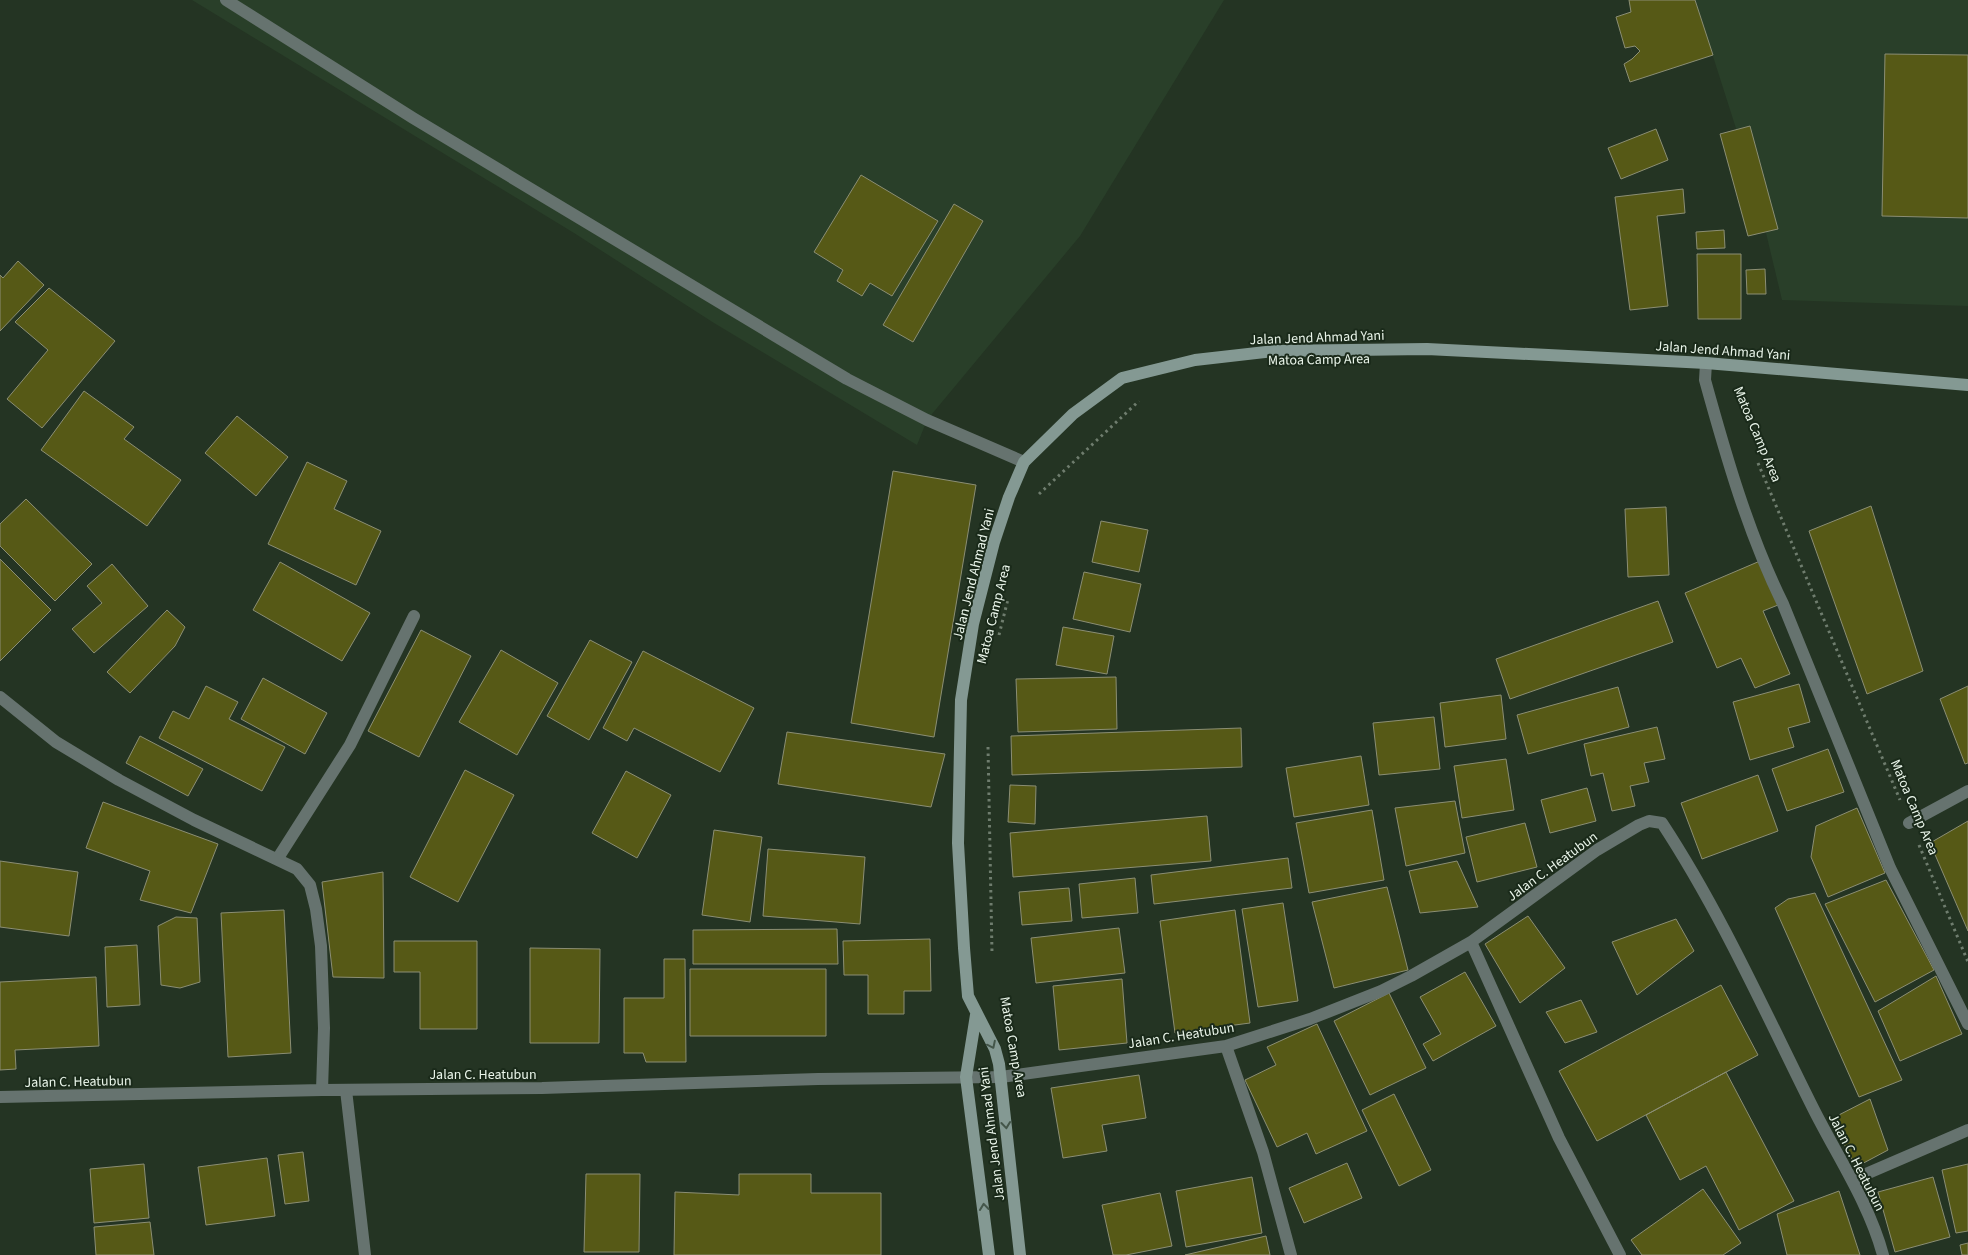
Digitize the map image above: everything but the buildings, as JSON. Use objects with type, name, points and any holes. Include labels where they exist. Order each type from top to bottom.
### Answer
[{"type":"main road","name":"Jalan Jend Ahmad Yani","points":[[1020,1255],[1001,1077],[995,1049],[968,996],[958,843],[961,700],[973,624],[994,542],[1009,497],[1024,462],[1073,414],[1122,378],[1195,360],[1274,351],[1427,349],[1706,363],[1968,384]]},
{"type":"main road","name":"Jalan Jend Ahmad Yani","points":[[976,1015],[966,1077],[989,1255]]},
{"type":"street","points":[[226,0],[414,118],[847,379],[927,420],[1024,462]]},
{"type":"street","points":[[1706,363],[1704,380],[1734,483],[1768,574],[1890,868],[1968,1024]]},
{"type":"street","points":[[278,858],[350,746],[414,616]]},
{"type":"street","points":[[0,697],[56,742],[119,780],[194,820],[278,858],[297,869],[310,886],[316,909],[322,955],[324,1028],[322,1090]]},
{"type":"street","points":[[1909,823],[1968,791]]},
{"type":"street","name":"Jalan C. Heatubun","points":[[0,1097],[322,1090],[542,1088],[808,1079],[1001,1077],[1226,1046],[1286,1027],[1381,991],[1470,942],[1597,850],[1649,821],[1662,823],[1687,861],[1741,960],[1830,1141],[1852,1180],[1883,1255]]},
{"type":"street","points":[[1470,942],[1559,1138],[1620,1255]]},
{"type":"street","points":[[1226,1046],[1263,1152],[1291,1255]]},
{"type":"street","points":[[346,1090],[365,1255]]},
{"type":"street","points":[[1852,1180],[1968,1130]]},
{"type":"path","points":[[1033,500],[1140,400]]},
{"type":"path","name":"Matoa Camp Area","points":[[1755,457],[1968,962]]},
{"type":"path","name":"Matoa Camp Area","points":[[998,639],[1010,593]]},
{"type":"path","points":[[988,745],[992,955]]},
{"type":"shaded area","points":[[192,0],[1224,0],[1080,236],[927,420],[917,445],[714,323],[574,233]]},
{"type":"shaded area","points":[[1695,0],[1968,0],[1968,306],[1782,300],[1756,191]]}]
